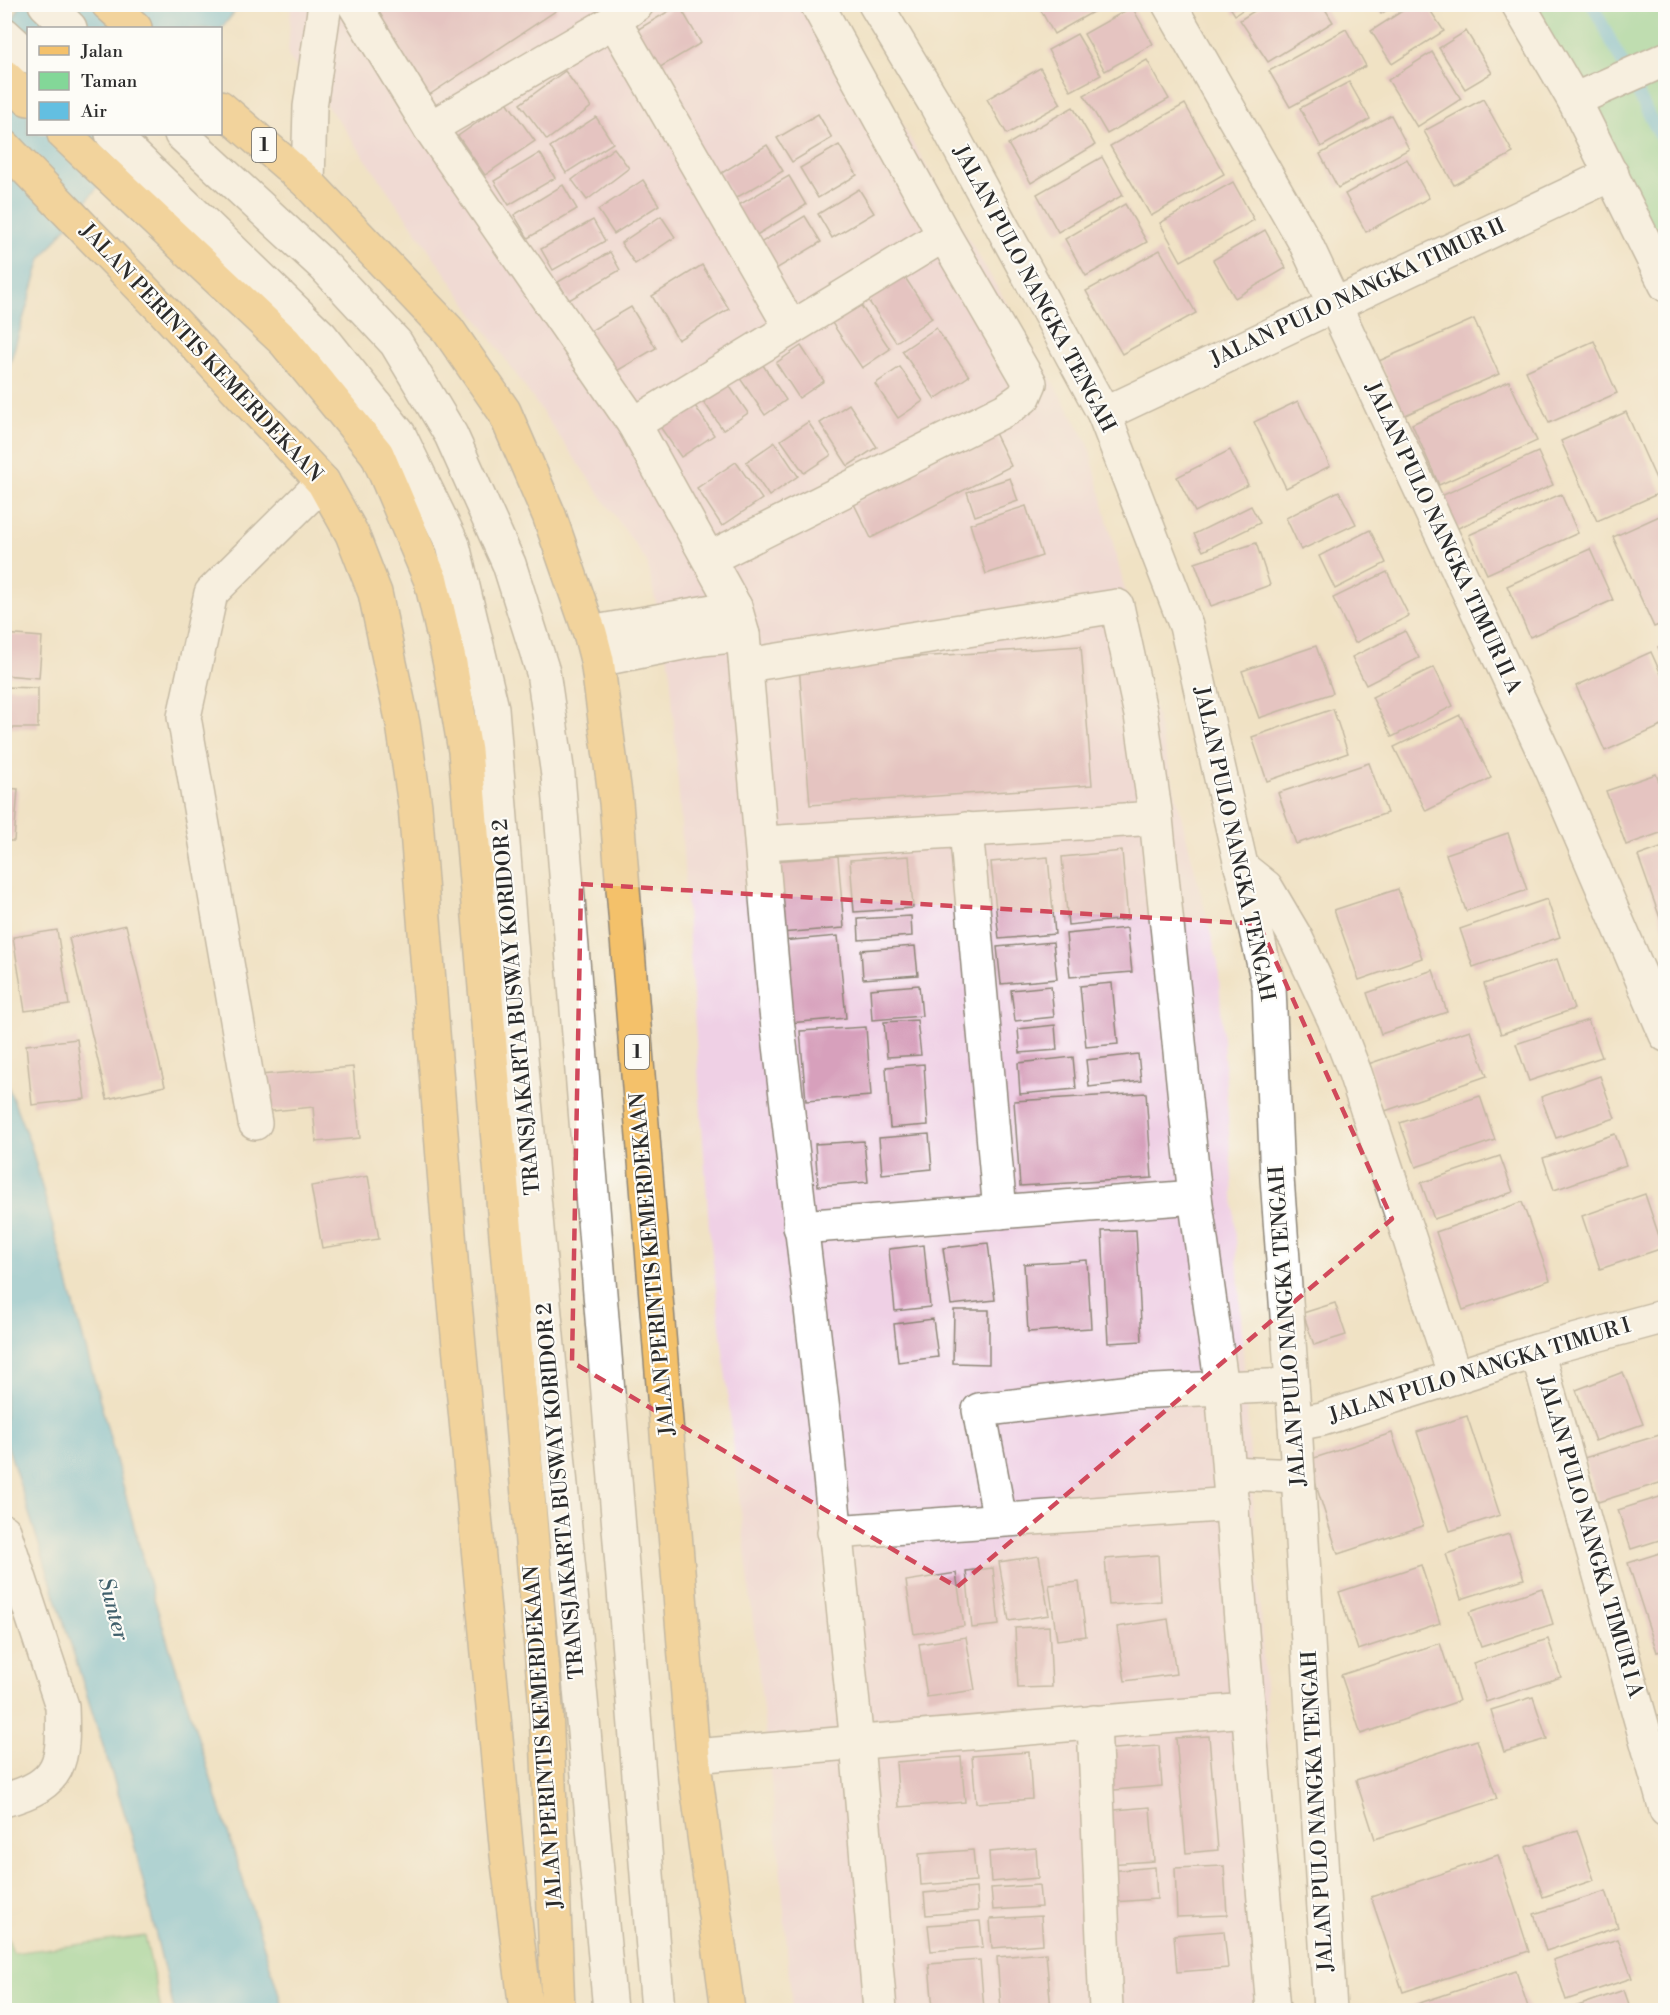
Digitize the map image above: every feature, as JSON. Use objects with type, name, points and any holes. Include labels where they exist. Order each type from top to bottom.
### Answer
[{"type":"main road","points":[[108,4],[134,27]]},
{"type":"main road","points":[[4,76],[27,98]]},
{"type":"main road","name":"JALAN PERINTIS KEMERDEKAAN","points":[[222,109],[308,183],[448,330],[504,411],[549,515],[594,646],[616,802],[693,1756],[728,2010]]},
{"type":"main road","name":"JALAN PERINTIS KEMERDEKAAN","points":[[65,135],[285,342],[377,454],[432,581],[450,664],[466,762],[546,1708],[558,2010]]},
{"type":"main road","name":"JALAN PERINTIS KEMERDEKAAN","points":[[4,146],[88,231],[323,482],[352,534],[375,593],[403,724],[415,806],[452,1272],[507,1855],[526,2010]]},
{"type":"street","points":[[45,4],[69,27]]},
{"type":"street","points":[[308,183],[310,106],[325,4]]},
{"type":"street","points":[[354,4],[430,128],[634,424],[710,558],[742,636],[764,843],[776,1011],[825,1428],[857,1744],[880,2010]]},
{"type":"street","points":[[710,558],[1007,409],[1024,397],[1030,383],[944,235],[817,4]]},
{"type":"street","name":"JALAN PULO NANGKA TENGAH","points":[[875,4],[937,107],[1104,414],[1186,626],[1269,987],[1277,1179],[1295,1424],[1330,2010]]},
{"type":"street","name":"JALAN PULO NANGKA TIMUR II A","points":[[1169,4],[1305,242],[1552,770],[1665,1035]]},
{"type":"street","points":[[1518,4],[1588,94],[1612,174],[1665,285]]},
{"type":"street","points":[[430,128],[626,13],[792,328]]},
{"type":"street","points":[[4,34],[27,55]]},
{"type":"street","points":[[1588,94],[1665,59]]},
{"type":"street","name":"TRANSJAKARTA BUSWAY KORIDOR 2","points":[[113,135],[321,336],[399,434],[453,545],[492,708],[517,1016],[610,2010]]},
{"type":"street","points":[[183,135],[324,266],[396,343],[451,435],[508,564],[543,672],[560,799],[658,2010]]},
{"type":"street","name":"JALAN PULO NANGKA TIMUR II","points":[[1104,414],[1612,174]]},
{"type":"street","points":[[634,424],[944,235]]},
{"type":"street","points":[[255,1124],[184,717],[212,593],[323,482]]},
{"type":"street","points":[[594,646],[1117,606],[1141,715],[1156,818],[1196,1197],[1222,1388],[1273,2010]]},
{"type":"street","points":[[764,843],[1156,818]]},
{"type":"street","points":[[966,829],[1000,1212]]},
{"type":"street","points":[[1241,867],[1266,887],[1296,939],[1334,1019],[1355,1073],[1455,1377]]},
{"type":"street","points":[[800,1227],[1196,1197]]},
{"type":"street","name":"JALAN PULO NANGKA TIMUR I","points":[[1295,1424],[1322,1419],[1537,1351],[1665,1316]]},
{"type":"street","name":"JALAN PULO NANGKA TIMUR I A","points":[[1537,1351],[1664,1798]]},
{"type":"street","points":[[1000,1520],[979,1410],[1132,1392],[1292,1385]]},
{"type":"street","points":[[834,1532],[1000,1520],[1231,1489],[1298,1476]]},
{"type":"street","points":[[4,1531],[62,1706],[60,1761],[52,1777],[37,1790],[4,1800]]},
{"type":"street","points":[[693,1756],[1247,1710]]},
{"type":"street","points":[[1094,1722],[1106,2010]]},
{"type":"highlighted area","points":[[581,884],[1259,924],[1392,1219],[957,1587],[572,1362]]},
{"type":"shaded area","points":[[291,5],[832,5],[1088,443],[1218,963],[1286,2010],[792,2010],[780,1863],[709,1226],[670,667],[647,562],[344,128],[288,56]]},
{"type":"green space","points":[[1518,5],[1665,5],[1665,285]]},
{"type":"green space","points":[[4,1927],[13,1953],[145,1936],[161,2010],[5,2010]]},
{"type":"water","points":[[21,5],[240,5],[222,28],[27,27],[27,135],[138,135],[41,259],[5,380],[4,34]]},
{"type":"water","name":"Sunter","points":[[4,1076],[31,1146],[151,1589],[284,2010],[174,2010],[133,1840],[5,1438]]},
{"type":"building","points":[[365,4],[553,4],[557,10],[426,97]]},
{"type":"building","points":[[1044,4],[1107,4],[1054,34],[1039,7]]},
{"type":"building","points":[[1228,4],[1251,4],[1235,15]]},
{"type":"building","points":[[1265,4],[1322,4],[1333,22],[1268,62],[1240,20]]},
{"type":"building","points":[[1375,4],[1396,4],[1381,14]]},
{"type":"building","points":[[1413,4],[1426,4],[1444,31],[1392,64],[1371,31]]},
{"type":"building","points":[[679,5],[701,43],[652,72],[630,34]]},
{"type":"building","points":[[1132,7],[1153,44],[1105,71],[1084,34]]},
{"type":"building","points":[[1346,29],[1366,66],[1290,107],[1269,71]]},
{"type":"building","points":[[1466,31],[1492,73],[1465,89],[1439,48]]},
{"type":"building","points":[[1077,34],[1101,75],[1071,91],[1048,50]]},
{"type":"building","points":[[1432,52],[1461,99],[1417,127],[1388,80]]},
{"type":"building","points":[[1147,60],[1169,99],[1107,134],[1084,95]]},
{"type":"building","points":[[1040,68],[1061,104],[1007,134],[987,99]]},
{"type":"building","points":[[565,71],[591,107],[547,140],[520,104]]},
{"type":"building","points":[[1349,82],[1370,119],[1321,147],[1300,108]]},
{"type":"building","points":[[1483,99],[1513,153],[1454,185],[1424,131]]},
{"type":"building","points":[[507,102],[535,141],[485,175],[458,136]]},
{"type":"building","points":[[1185,104],[1224,174],[1151,216],[1110,146]]},
{"type":"building","points":[[1073,107],[1095,145],[1031,183],[1008,144]]},
{"type":"building","points":[[818,114],[832,138],[792,162],[777,138]]},
{"type":"building","points":[[1391,115],[1409,149],[1338,188],[1320,154]]},
{"type":"building","points":[[596,117],[613,143],[566,173],[550,147]]},
{"type":"building","points":[[767,145],[783,171],[734,199],[720,174]]},
{"type":"building","points":[[839,145],[857,175],[818,198],[800,168]]},
{"type":"building","points":[[614,148],[629,168],[587,200],[572,180]]},
{"type":"building","points":[[540,153],[555,178],[509,205],[494,181]]},
{"type":"building","points":[[1102,157],[1123,195],[1058,232],[1037,194]]},
{"type":"building","points":[[1407,159],[1429,198],[1366,232],[1345,194]]},
{"type":"building","points":[[789,176],[806,205],[750,239],[732,209]]},
{"type":"building","points":[[643,180],[659,205],[614,234],[598,210]]},
{"type":"building","points":[[1233,182],[1254,220],[1181,261],[1160,223]]},
{"type":"building","points":[[563,185],[577,209],[528,238],[514,215]]},
{"type":"building","points":[[859,189],[874,213],[832,238],[818,214]]},
{"type":"building","points":[[1125,204],[1147,242],[1086,276],[1065,239]]},
{"type":"building","points":[[661,216],[675,237],[635,264],[621,243]]},
{"type":"building","points":[[805,216],[821,242],[771,272],[755,246]]},
{"type":"building","points":[[593,220],[605,241],[553,270],[541,249]]},
{"type":"building","points":[[1265,230],[1286,268],[1235,298],[1213,260]]},
{"type":"building","points":[[1160,250],[1196,313],[1122,354],[1086,291]]},
{"type":"building","points":[[610,252],[620,270],[569,300],[558,282]]},
{"type":"building","points":[[702,265],[729,309],[678,340],[652,296]]},
{"type":"building","points":[[900,270],[932,318],[896,342],[864,294]]},
{"type":"building","points":[[856,298],[890,349],[862,368],[828,317]]},
{"type":"building","points":[[631,307],[656,348],[610,375],[585,334]]},
{"type":"building","points":[[1474,319],[1499,374],[1403,416],[1379,361]]},
{"type":"building","points":[[936,328],[969,376],[935,399],[902,351]]},
{"type":"building","points":[[1594,341],[1617,393],[1549,423],[1526,371]]},
{"type":"building","points":[[801,346],[824,381],[799,398],[776,363]]},
{"type":"building","points":[[759,359],[786,400],[765,415],[737,374]]},
{"type":"building","points":[[900,367],[923,401],[898,418],[875,384]]},
{"type":"building","points":[[724,378],[748,413],[723,430],[699,395]]},
{"type":"building","points":[[1509,381],[1537,441],[1439,485],[1412,424]]},
{"type":"building","points":[[690,398],[714,435],[681,457],[656,421]]},
{"type":"building","points":[[1298,401],[1330,466],[1286,488],[1254,422]]},
{"type":"building","points":[[849,404],[877,447],[848,466],[820,423]]},
{"type":"building","points":[[1626,412],[1662,492],[1597,521],[1561,441]]},
{"type":"building","points":[[808,422],[831,455],[804,473],[781,440]]},
{"type":"building","points":[[994,431],[1011,466],[871,538],[854,504]]},
{"type":"building","points":[[775,442],[798,476],[769,496],[746,462]]},
{"type":"building","points":[[1230,450],[1248,485],[1195,512],[1177,477]]},
{"type":"building","points":[[1538,452],[1553,485],[1456,529],[1441,496]]},
{"type":"building","points":[[736,462],[762,499],[722,526],[697,488]]},
{"type":"building","points":[[1010,478],[1018,501],[975,516],[967,492]]},
{"type":"building","points":[[1339,491],[1356,524],[1301,550],[1286,518]]},
{"type":"building","points":[[1561,494],[1578,533],[1487,574],[1469,535]]},
{"type":"building","points":[[1026,506],[1042,556],[986,574],[970,524]]},
{"type":"building","points":[[1251,506],[1260,523],[1203,551],[1194,534]]},
{"type":"building","points":[[1666,513],[1666,622],[1654,627],[1613,537]]},
{"type":"building","points":[[1370,530],[1386,563],[1335,589],[1319,556]]},
{"type":"building","points":[[1256,543],[1270,585],[1211,606],[1195,563]]},
{"type":"building","points":[[1590,549],[1613,600],[1530,637],[1507,586]]},
{"type":"building","points":[[1387,572],[1409,616],[1355,643],[1333,598]]},
{"type":"building","points":[[1405,631],[1419,658],[1366,685],[1352,657]]},
{"type":"building","points":[[4,634],[42,637],[39,678],[4,675]]},
{"type":"building","points":[[1666,644],[1666,665],[1658,647]]},
{"type":"building","points":[[1081,646],[1092,785],[810,805],[799,665]]},
{"type":"building","points":[[1316,646],[1333,693],[1259,718],[1242,671]]},
{"type":"building","points":[[1651,652],[1666,685],[1666,724],[1605,751],[1576,686]]},
{"type":"building","points":[[1434,667],[1453,706],[1392,737],[1372,697]]},
{"type":"building","points":[[4,687],[38,688],[38,728],[4,728]]},
{"type":"building","points":[[1333,709],[1348,753],[1267,781],[1252,737]]},
{"type":"building","points":[[1460,715],[1491,778],[1426,811],[1394,747]]},
{"type":"building","points":[[1369,763],[1387,813],[1296,844],[1278,793]]},
{"type":"building","points":[[1656,774],[1666,800],[1666,831],[1626,845],[1606,791]]},
{"type":"building","points":[[4,788],[18,789],[14,841],[4,841]]},
{"type":"building","points":[[1508,833],[1527,890],[1466,911],[1446,854]]},
{"type":"building","points":[[1666,846],[1666,932],[1665,932],[1638,856]]},
{"type":"building","points":[[1122,851],[1128,919],[1068,925],[1062,857]]},
{"type":"building","points":[[838,856],[844,928],[780,933],[774,861]]},
{"type":"building","points":[[909,856],[913,908],[854,912],[850,860]]},
{"type":"building","points":[[1048,857],[1055,934],[999,939],[991,862]]},
{"type":"building","points":[[1398,889],[1422,958],[1359,980],[1334,910]]},
{"type":"building","points":[[1547,899],[1560,937],[1473,967],[1460,929]]},
{"type":"building","points":[[911,916],[912,936],[859,940],[858,919]]},
{"type":"building","points":[[126,925],[165,1086],[107,1099],[69,938]]},
{"type":"building","points":[[1127,928],[1132,972],[1070,977],[1066,934]]},
{"type":"building","points":[[57,930],[69,1005],[25,1011],[13,937]]},
{"type":"building","points":[[838,936],[846,1018],[789,1023],[781,941]]},
{"type":"building","points":[[1053,942],[1057,979],[1001,984],[997,947]]},
{"type":"building","points":[[915,946],[918,975],[863,979],[861,950]]},
{"type":"building","points":[[1557,959],[1574,1009],[1501,1034],[1484,984]]},
{"type":"building","points":[[1433,970],[1447,1012],[1381,1034],[1367,993]]},
{"type":"building","points":[[1112,983],[1118,1044],[1086,1047],[1080,986]]},
{"type":"building","points":[[919,985],[922,1016],[872,1020],[870,989]]},
{"type":"building","points":[[1051,986],[1054,1017],[1015,1021],[1011,990]]},
{"type":"building","points":[[917,1020],[921,1055],[887,1057],[884,1022]]},
{"type":"building","points":[[1588,1020],[1602,1057],[1529,1081],[1516,1044]]},
{"type":"building","points":[[1055,1025],[1057,1050],[1020,1053],[1018,1029]]},
{"type":"building","points":[[866,1027],[871,1096],[806,1101],[800,1031]]},
{"type":"building","points":[[1470,1030],[1487,1076],[1385,1111],[1368,1064]]},
{"type":"building","points":[[77,1039],[85,1099],[32,1105],[26,1045]]},
{"type":"building","points":[[1138,1054],[1141,1081],[1089,1087],[1086,1060]]},
{"type":"building","points":[[1073,1057],[1076,1089],[1020,1094],[1018,1063]]},
{"type":"building","points":[[924,1064],[928,1125],[890,1128],[886,1067]]},
{"type":"building","points":[[353,1067],[360,1138],[316,1142],[313,1107],[263,1112],[260,1075]]},
{"type":"building","points":[[1600,1076],[1615,1118],[1556,1138],[1541,1097]]},
{"type":"building","points":[[1146,1093],[1152,1178],[1020,1186],[1014,1101]]},
{"type":"building","points":[[1480,1096],[1495,1140],[1416,1167],[1400,1123]]},
{"type":"building","points":[[929,1134],[932,1169],[882,1174],[879,1138]]},
{"type":"building","points":[[1615,1134],[1626,1165],[1554,1190],[1543,1158]]},
{"type":"building","points":[[864,1141],[868,1182],[818,1186],[815,1144]]},
{"type":"building","points":[[1500,1156],[1513,1192],[1434,1219],[1421,1183]]},
{"type":"building","points":[[368,1176],[379,1239],[322,1248],[311,1186]]},
{"type":"building","points":[[1645,1194],[1663,1248],[1600,1269],[1582,1216]]},
{"type":"building","points":[[1522,1202],[1550,1280],[1463,1310],[1436,1232]]},
{"type":"building","points":[[1136,1230],[1142,1341],[1108,1343],[1102,1231]]},
{"type":"building","points":[[988,1243],[995,1300],[951,1305],[943,1248]]},
{"type":"building","points":[[924,1245],[930,1307],[895,1311],[889,1249]]},
{"type":"building","points":[[1087,1260],[1091,1328],[1028,1332],[1024,1264]]},
{"type":"building","points":[[1335,1303],[1346,1335],[1314,1345],[1303,1313]]},
{"type":"building","points":[[954,1310],[989,1310],[989,1364],[953,1363]]},
{"type":"building","points":[[933,1319],[938,1357],[898,1362],[894,1324]]},
{"type":"building","points":[[1623,1372],[1643,1424],[1595,1441],[1576,1390]]},
{"type":"building","points":[[1467,1416],[1500,1515],[1450,1531],[1417,1432]]},
{"type":"building","points":[[1392,1433],[1423,1526],[1338,1554],[1308,1460]]},
{"type":"building","points":[[1666,1433],[1666,1481],[1598,1502],[1584,1458]]},
{"type":"building","points":[[1666,1495],[1666,1538],[1631,1549],[1618,1510]]},
{"type":"building","points":[[1509,1534],[1524,1579],[1461,1599],[1446,1554]]},
{"type":"building","points":[[1666,1551],[1666,1650],[1657,1652],[1628,1563]]},
{"type":"building","points":[[1158,1555],[1161,1601],[1109,1605],[1105,1559]]},
{"type":"building","points":[[1039,1556],[1049,1615],[1009,1621],[999,1562]]},
{"type":"building","points":[[1421,1565],[1440,1623],[1358,1650],[1339,1592]]},
{"type":"building","points":[[993,1568],[999,1625],[972,1628],[966,1571]]},
{"type":"building","points":[[956,1573],[964,1626],[914,1634],[906,1581]]},
{"type":"building","points":[[1079,1582],[1086,1636],[1057,1640],[1049,1585]]},
{"type":"building","points":[[1542,1588],[1553,1624],[1481,1647],[1469,1612]]},
{"type":"building","points":[[1168,1619],[1176,1674],[1125,1681],[1117,1627]]},
{"type":"building","points":[[1049,1626],[1052,1687],[1018,1688],[1015,1628]]},
{"type":"building","points":[[966,1637],[975,1690],[927,1697],[919,1644]]},
{"type":"building","points":[[1548,1639],[1561,1677],[1486,1702],[1473,1663]]},
{"type":"building","points":[[1440,1643],[1459,1701],[1361,1734],[1341,1675]]},
{"type":"building","points":[[1533,1697],[1547,1739],[1504,1752],[1491,1710]]},
{"type":"building","points":[[1209,1736],[1218,1850],[1186,1853],[1176,1738]]},
{"type":"building","points":[[1477,1740],[1497,1799],[1375,1839],[1356,1780]]},
{"type":"building","points":[[1159,1746],[1162,1786],[1102,1791],[1099,1750]]},
{"type":"building","points":[[1029,1752],[1032,1799],[976,1803],[972,1756]]},
{"type":"building","points":[[961,1757],[965,1802],[899,1807],[896,1762]]},
{"type":"building","points":[[1150,1807],[1154,1861],[1107,1864],[1103,1811]]},
{"type":"building","points":[[1577,1830],[1594,1880],[1543,1897],[1526,1847]]},
{"type":"building","points":[[1036,1848],[1038,1878],[991,1882],[989,1852]]},
{"type":"building","points":[[973,1850],[976,1881],[921,1885],[919,1854]]},
{"type":"building","points":[[1498,1855],[1529,1951],[1403,1992],[1371,1897]]},
{"type":"building","points":[[1224,1866],[1227,1915],[1177,1917],[1175,1868]]},
{"type":"building","points":[[1155,1867],[1157,1899],[1113,1902],[1110,1871]]},
{"type":"building","points":[[1039,1885],[1041,1907],[993,1910],[991,1888]]},
{"type":"building","points":[[976,1888],[978,1911],[926,1915],[924,1893]]},
{"type":"building","points":[[1606,1891],[1618,1927],[1546,1951],[1534,1914]]},
{"type":"building","points":[[1041,1916],[1043,1944],[992,1948],[990,1919]]},
{"type":"building","points":[[980,1921],[983,1947],[931,1951],[928,1925]]},
{"type":"building","points":[[1224,1931],[1228,1968],[1177,1972],[1174,1935]]},
{"type":"building","points":[[1618,1939],[1632,1978],[1566,2000],[1553,1960]]},
{"type":"building","points":[[1046,1953],[1051,2010],[1001,2010],[997,1957]]},
{"type":"building","points":[[980,1960],[984,2010],[933,2010],[929,1964]]},
{"type":"building","points":[[1516,1971],[1529,2010],[1406,2010],[1405,2008]]},
{"type":"building","points":[[1624,1990],[1631,2010],[1573,2010],[1572,2008]]},
{"type":"waterway","points":[[1592,4],[1666,148]]}]
